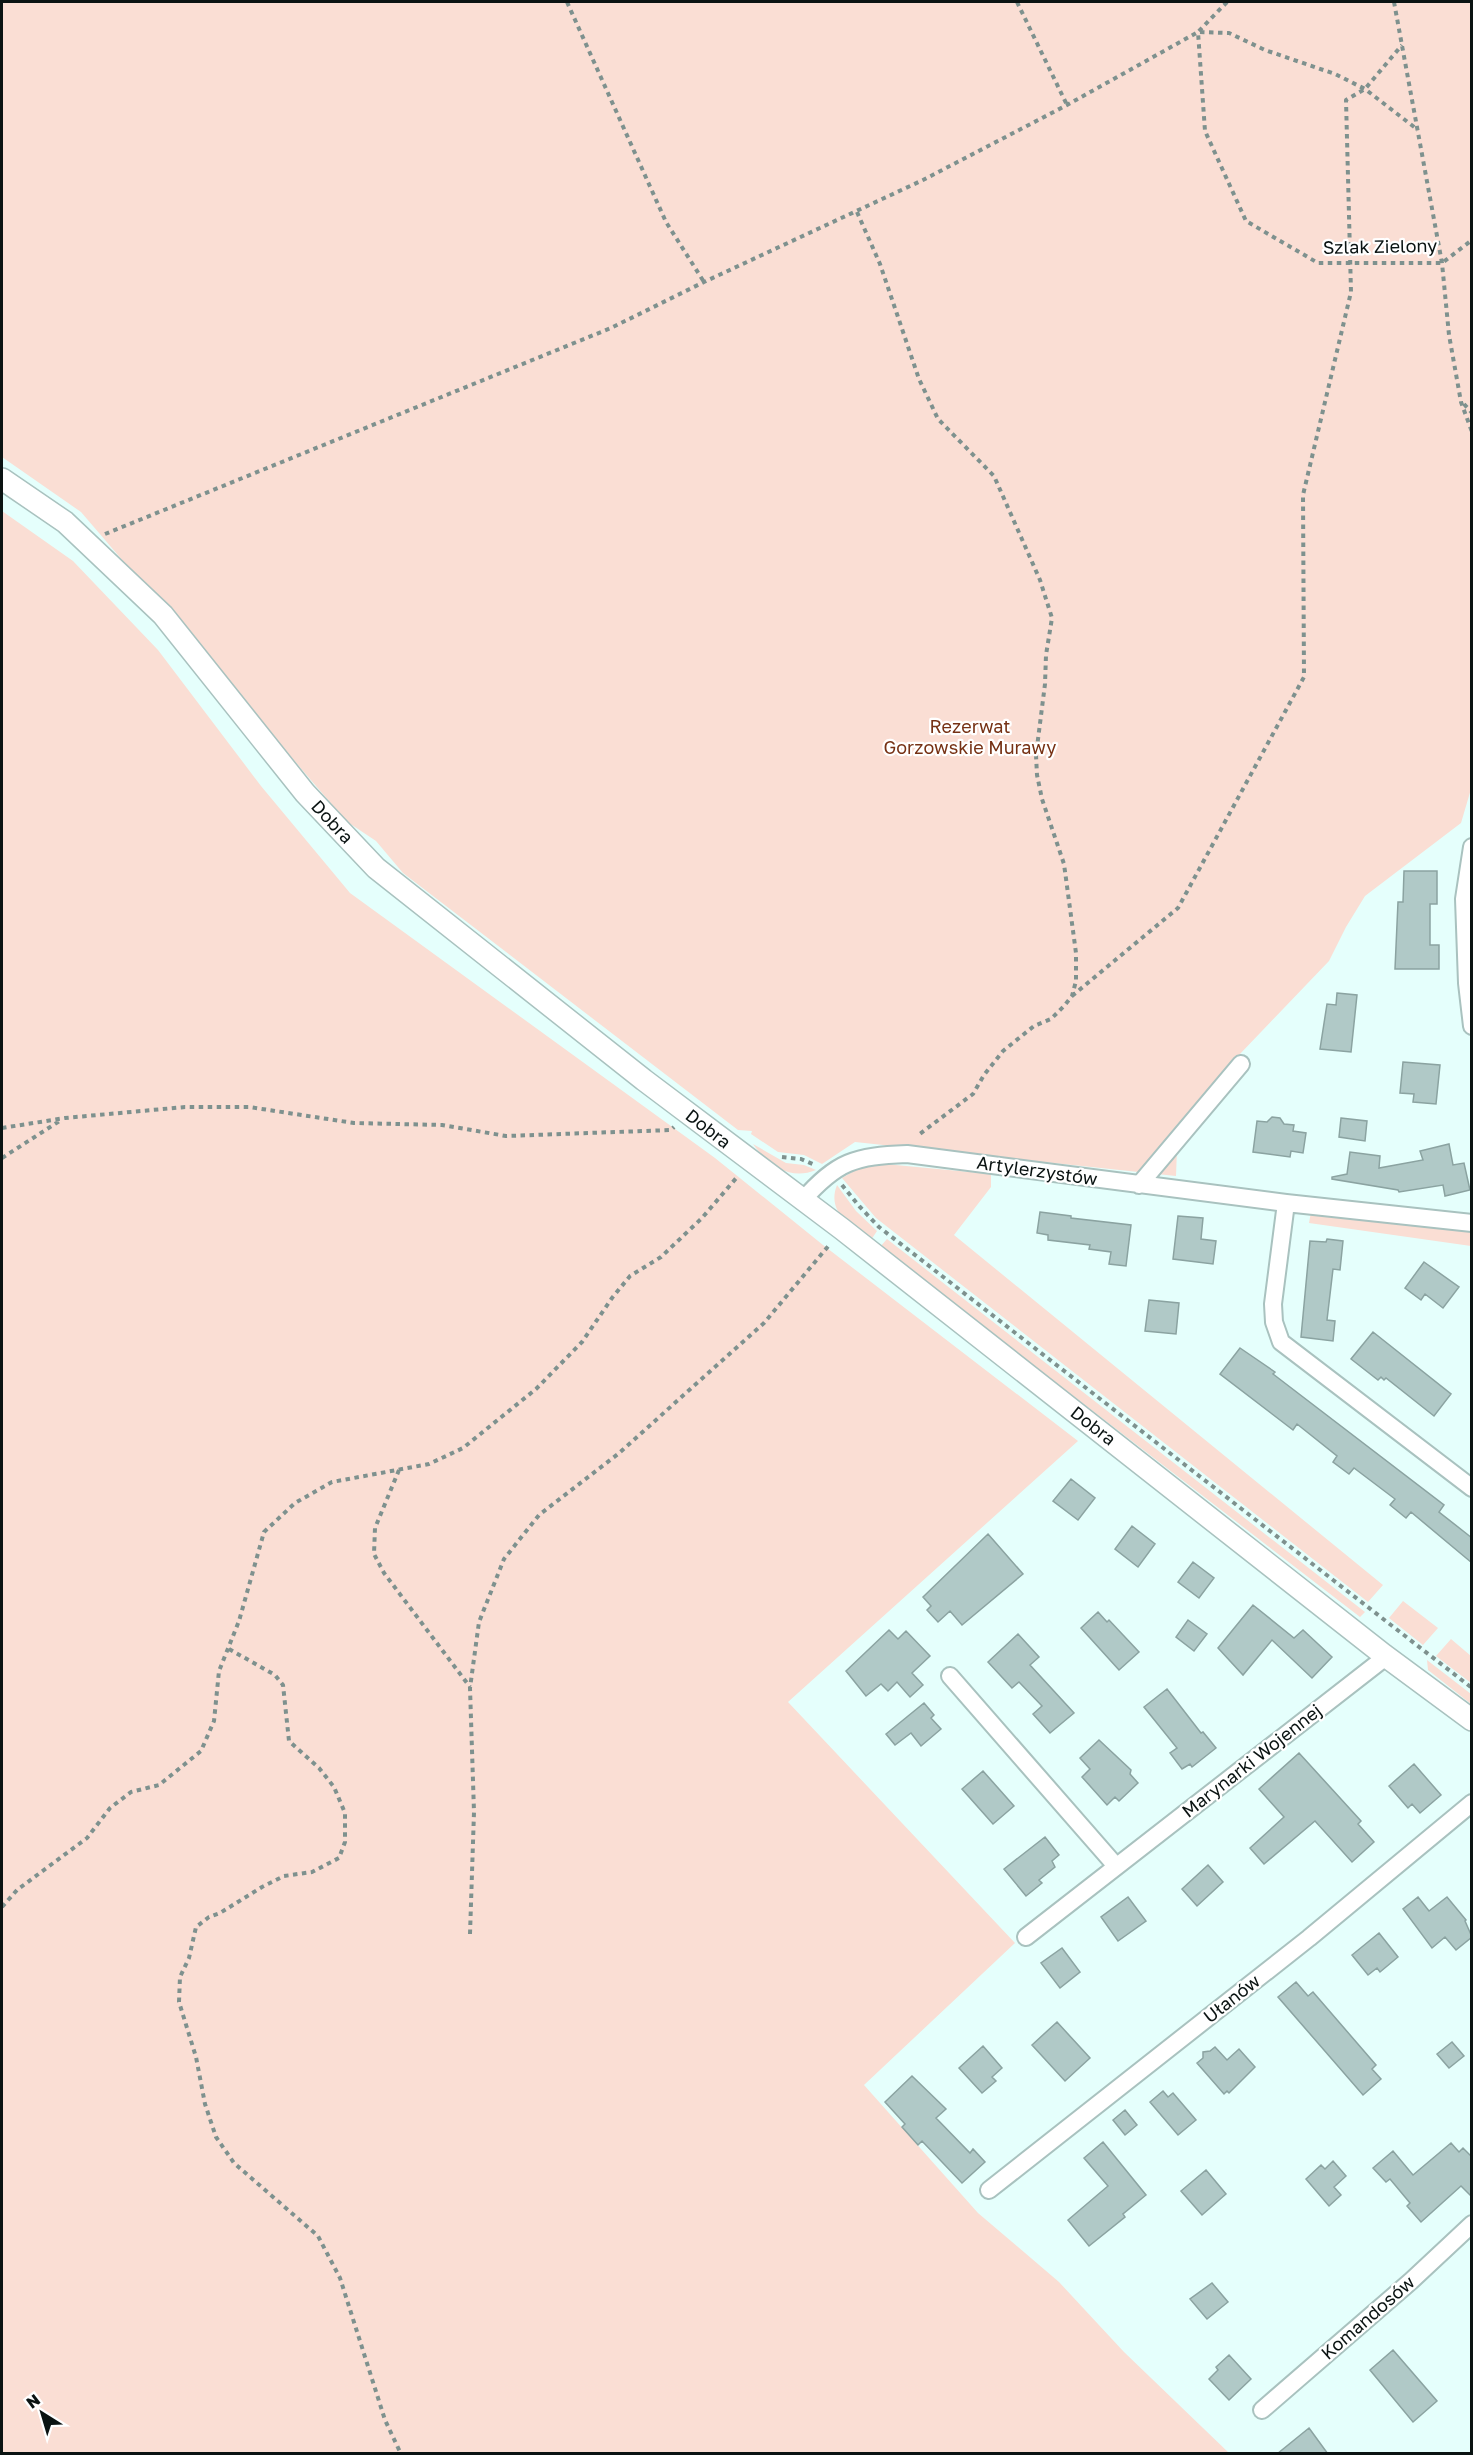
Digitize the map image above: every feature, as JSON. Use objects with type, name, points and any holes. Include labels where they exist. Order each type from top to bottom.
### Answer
[{"type":"street","name":"Dobra","points":[[2,479],[65,522],[94,534],[163,615],[305,793],[376,868],[509,975],[802,1201],[842,1229],[1472,1720]]},
{"type":"street","points":[[1472,847],[1464,899],[1467,983],[1472,1026]]},
{"type":"street","points":[[1139,1185],[1240,1064]]},
{"type":"street","name":"Artylerzystów","points":[[802,1201],[841,1165],[876,1155],[907,1154],[1286,1203],[1472,1223]]},
{"type":"street","points":[[1286,1203],[1274,1304],[1274,1322],[1281,1342],[1472,1488]]},
{"type":"street","name":"Marynarki Wojennej","points":[[1026,1937],[1387,1656]]},
{"type":"street","points":[[950,1676],[1116,1866]]},
{"type":"street","name":"Ułanów","points":[[988,2190],[1309,1938],[1472,1803]]},
{"type":"street","name":"Komandosów","points":[[1262,2410],[1411,2281],[1472,2224]]},
{"type":"path","points":[[567,2],[666,222],[704,282]]},
{"type":"path","points":[[1017,2],[1067,105]]},
{"type":"path","points":[[94,534],[108,532],[611,328],[704,282],[857,212],[1067,105],[1198,33],[1227,2]]},
{"type":"path","points":[[1394,2],[1442,262],[1449,335],[1461,402],[1472,432]]},
{"type":"path","points":[[1198,33],[1229,33],[1265,50],[1335,74],[1365,88],[1418,130]]},
{"type":"path","name":"Szlak Zielony","points":[[1198,33],[1205,130],[1246,220],[1318,263],[1442,262],[1472,240]]},
{"type":"path","points":[[913,1139],[973,1094],[984,1075],[1003,1051],[1034,1026],[1051,1019],[1072,996],[1178,908],[1305,677],[1303,495],[1351,292],[1346,100],[1365,88],[1402,45]]},
{"type":"path","points":[[857,212],[880,264],[919,379],[938,419],[994,476],[1040,580],[1052,618],[1036,755],[1037,775],[1042,799],[1064,864],[1076,953],[1076,981],[1072,996]]},
{"type":"path","points":[[1461,402],[1472,413]]},
{"type":"path","points":[[94,534],[108,532],[115,538]]},
{"type":"path","points":[[2,1128],[65,1118],[185,1107],[249,1107],[354,1123],[442,1125],[506,1136],[671,1130]]},
{"type":"path","points":[[2,1158],[65,1118]]},
{"type":"path","points":[[783,1158],[810,1162],[840,1181],[860,1208],[879,1227],[1472,1688]]},
{"type":"path","points":[[2,1907],[17,1890],[87,1838],[110,1808],[131,1792],[159,1785],[201,1751],[214,1721],[219,1671],[229,1649],[247,1585],[257,1563],[264,1532],[295,1503],[332,1482],[429,1464],[463,1448],[536,1389],[582,1342],[606,1305],[630,1276],[661,1257],[702,1218],[750,1161]]},
{"type":"path","points":[[470,1934],[474,1812],[470,1688],[479,1622],[504,1558],[539,1515],[618,1454],[764,1323],[842,1229]]},
{"type":"path","points":[[399,1470],[375,1528],[374,1554],[384,1573],[470,1688]]},
{"type":"path","points":[[229,1649],[275,1674],[283,1685],[289,1741],[319,1768],[334,1787],[345,1813],[345,1842],[339,1858],[312,1872],[284,1876],[209,1917],[196,1927],[189,1958],[180,1977],[179,2002],[196,2057],[205,2104],[216,2137],[234,2163],[318,2236],[340,2278],[385,2420],[401,2454]]},
{"type":"green space","name":"Rezerwat Gorzowskie Murawy","points":[[2,2],[1471,2],[1471,789],[1461,823],[1365,896],[1329,961],[1239,1055],[1250,1066],[1177,1149],[1176,1176],[855,1142],[822,1164],[804,1155],[778,1152],[751,1134],[752,1131],[738,1130],[403,873],[376,841],[346,821],[81,512],[2,457]]},
{"type":"green space","points":[[2,511],[73,561],[158,650],[261,786],[350,893],[715,1158],[823,1245],[1078,1441],[788,1702],[1015,1943],[864,2085],[978,2213],[1059,2282],[1124,2352],[1229,2453],[2,2453]]},
{"type":"green space","points":[[753,1144],[786,1163],[804,1165],[816,1170],[797,1174],[780,1169]]},
{"type":"green space","points":[[885,1164],[991,1174],[991,1187],[954,1235],[1383,1585],[1368,1602],[876,1218],[842,1178],[859,1168]]},
{"type":"green space","points":[[837,1185],[856,1211],[877,1231],[871,1240],[849,1224],[838,1211],[835,1203]]},
{"type":"green space","points":[[1311,1212],[1471,1229],[1471,1246],[1309,1223]]},
{"type":"green space","points":[[887,1239],[1365,1612],[1360,1617],[880,1247]]},
{"type":"green space","points":[[1403,1601],[1438,1628],[1423,1645],[1389,1618]]},
{"type":"green space","points":[[1451,1639],[1471,1656],[1471,1683],[1436,1656]]},
{"type":"green space","points":[[1427,1660],[1471,1694],[1471,1704],[1428,1670]]},
{"type":"building","points":[[1404,871],[1437,871],[1437,904],[1430,904],[1430,945],[1439,945],[1439,969],[1395,969],[1398,902],[1403,902]]},
{"type":"building","points":[[1337,993],[1357,995],[1351,1052],[1320,1049],[1327,1004],[1336,1005]]},
{"type":"building","points":[[1403,1062],[1440,1065],[1436,1104],[1413,1102],[1414,1094],[1400,1093]]},
{"type":"building","points":[[1272,1117],[1280,1118],[1284,1124],[1294,1125],[1293,1131],[1306,1133],[1303,1153],[1291,1151],[1290,1157],[1253,1152],[1257,1121],[1267,1122]]},
{"type":"building","points":[[1341,1118],[1367,1121],[1365,1141],[1339,1137]]},
{"type":"building","points":[[1449,1144],[1453,1165],[1464,1163],[1470,1190],[1445,1196],[1443,1185],[1399,1192],[1332,1179],[1332,1177],[1347,1174],[1350,1152],[1380,1156],[1379,1168],[1423,1160],[1420,1151]]},
{"type":"building","points":[[1040,1212],[1131,1225],[1126,1266],[1109,1264],[1111,1252],[1089,1249],[1090,1245],[1048,1240],[1048,1235],[1037,1233]]},
{"type":"building","points":[[1178,1216],[1203,1218],[1201,1239],[1216,1241],[1213,1264],[1173,1259]]},
{"type":"building","points":[[1327,1239],[1343,1241],[1340,1270],[1333,1269],[1327,1320],[1335,1321],[1333,1341],[1301,1337],[1310,1241],[1326,1242]]},
{"type":"building","points":[[1424,1262],[1459,1287],[1443,1308],[1425,1294],[1421,1300],[1405,1288]]},
{"type":"building","points":[[1149,1300],[1179,1303],[1176,1334],[1145,1331]]},
{"type":"building","points":[[1373,1332],[1451,1394],[1434,1416],[1386,1378],[1384,1380],[1381,1377],[1378,1380],[1351,1359]]},
{"type":"building","points":[[1240,1348],[1275,1372],[1273,1374],[1444,1505],[1439,1512],[1472,1538],[1472,1563],[1411,1512],[1406,1518],[1390,1505],[1395,1499],[1354,1468],[1349,1474],[1333,1462],[1337,1456],[1297,1424],[1293,1430],[1220,1374]]},
{"type":"building","points":[[1071,1479],[1095,1498],[1078,1520],[1053,1501]]},
{"type":"building","points":[[1132,1526],[1155,1544],[1138,1567],[1115,1549]]},
{"type":"building","points":[[988,1534],[1023,1574],[962,1625],[950,1611],[938,1622],[927,1610],[931,1606],[923,1597]]},
{"type":"building","points":[[1193,1562],[1214,1578],[1199,1598],[1178,1582]]},
{"type":"building","points":[[1253,1605],[1294,1638],[1303,1630],[1332,1657],[1312,1678],[1272,1640],[1243,1675],[1218,1648]]},
{"type":"building","points":[[1098,1612],[1107,1622],[1109,1620],[1139,1652],[1119,1670],[1081,1628]]},
{"type":"building","points":[[1188,1620],[1207,1634],[1194,1651],[1176,1637]]},
{"type":"building","points":[[889,1630],[898,1639],[906,1631],[930,1656],[912,1673],[923,1685],[910,1697],[897,1682],[888,1691],[881,1684],[866,1696],[846,1671]]},
{"type":"building","points":[[1018,1634],[1039,1657],[1030,1665],[1074,1713],[1050,1733],[1033,1714],[1042,1706],[1019,1682],[1012,1688],[988,1662]]},
{"type":"building","points":[[1167,1689],[1201,1733],[1203,1732],[1216,1748],[1192,1767],[1190,1764],[1182,1769],[1170,1753],[1177,1748],[1144,1707]]},
{"type":"building","points":[[924,1703],[934,1715],[931,1718],[941,1729],[921,1746],[911,1733],[895,1745],[886,1734]]},
{"type":"building","points":[[1099,1740],[1131,1770],[1130,1774],[1138,1783],[1119,1801],[1115,1797],[1107,1805],[1082,1777],[1090,1769],[1080,1758]]},
{"type":"building","points":[[1299,1753],[1361,1821],[1358,1824],[1374,1842],[1352,1862],[1315,1821],[1264,1864],[1250,1848],[1284,1817],[1259,1789]]},
{"type":"building","points":[[1414,1764],[1441,1795],[1420,1813],[1412,1804],[1408,1808],[1389,1786]]},
{"type":"building","points":[[983,1771],[1014,1806],[993,1824],[962,1789]]},
{"type":"building","points":[[1045,1837],[1059,1855],[1052,1861],[1055,1867],[1039,1880],[1042,1883],[1026,1896],[1004,1869]]},
{"type":"building","points":[[1208,1865],[1223,1882],[1197,1906],[1182,1889]]},
{"type":"building","points":[[1128,1897],[1146,1921],[1118,1941],[1101,1917]]},
{"type":"building","points":[[1418,1897],[1429,1911],[1447,1897],[1466,1920],[1472,1937],[1456,1950],[1445,1937],[1432,1948],[1403,1909]]},
{"type":"building","points":[[1379,1933],[1398,1957],[1380,1972],[1377,1968],[1368,1975],[1352,1955]]},
{"type":"building","points":[[1062,1948],[1080,1972],[1060,1988],[1041,1963]]},
{"type":"building","points":[[1296,1982],[1308,1996],[1313,1992],[1376,2065],[1372,2069],[1381,2079],[1363,2095],[1278,1997]]},
{"type":"building","points":[[1057,2022],[1090,2058],[1065,2081],[1032,2045]]},
{"type":"building","points":[[1452,2042],[1464,2056],[1449,2068],[1437,2054]]},
{"type":"building","points":[[983,2046],[1002,2068],[992,2077],[996,2081],[982,2093],[959,2068]]},
{"type":"building","points":[[1215,2047],[1227,2060],[1239,2049],[1255,2067],[1229,2093],[1227,2091],[1224,2094],[1197,2063],[1203,2058],[1203,2052]]},
{"type":"building","points":[[912,2076],[946,2109],[936,2118],[970,2153],[973,2149],[985,2162],[962,2183],[922,2141],[918,2145],[902,2127],[905,2124],[885,2102]]},
{"type":"building","points":[[1163,2091],[1168,2097],[1173,2093],[1196,2120],[1178,2135],[1150,2102]]},
{"type":"building","points":[[1125,2110],[1137,2125],[1125,2135],[1113,2120]]},
{"type":"building","points":[[1103,2142],[1146,2195],[1123,2214],[1125,2217],[1089,2246],[1068,2220],[1108,2186],[1084,2158]]},
{"type":"building","points":[[1451,2143],[1459,2152],[1463,2148],[1472,2157],[1472,2197],[1461,2186],[1421,2222],[1407,2206],[1410,2203],[1390,2179],[1386,2182],[1373,2168],[1393,2151],[1413,2175]]},
{"type":"building","points":[[1333,2161],[1346,2176],[1334,2187],[1341,2195],[1329,2206],[1306,2179],[1321,2165],[1325,2169]]},
{"type":"building","points":[[1206,2170],[1226,2194],[1202,2215],[1181,2191]]},
{"type":"building","points":[[1212,2283],[1228,2302],[1207,2319],[1190,2299]]},
{"type":"building","points":[[1393,2350],[1437,2401],[1413,2422],[1370,2370]]},
{"type":"building","points":[[1229,2355],[1251,2379],[1229,2400],[1209,2379],[1218,2370],[1216,2367]]},
{"type":"building","points":[[1309,2428],[1328,2454],[1277,2454]]}]
